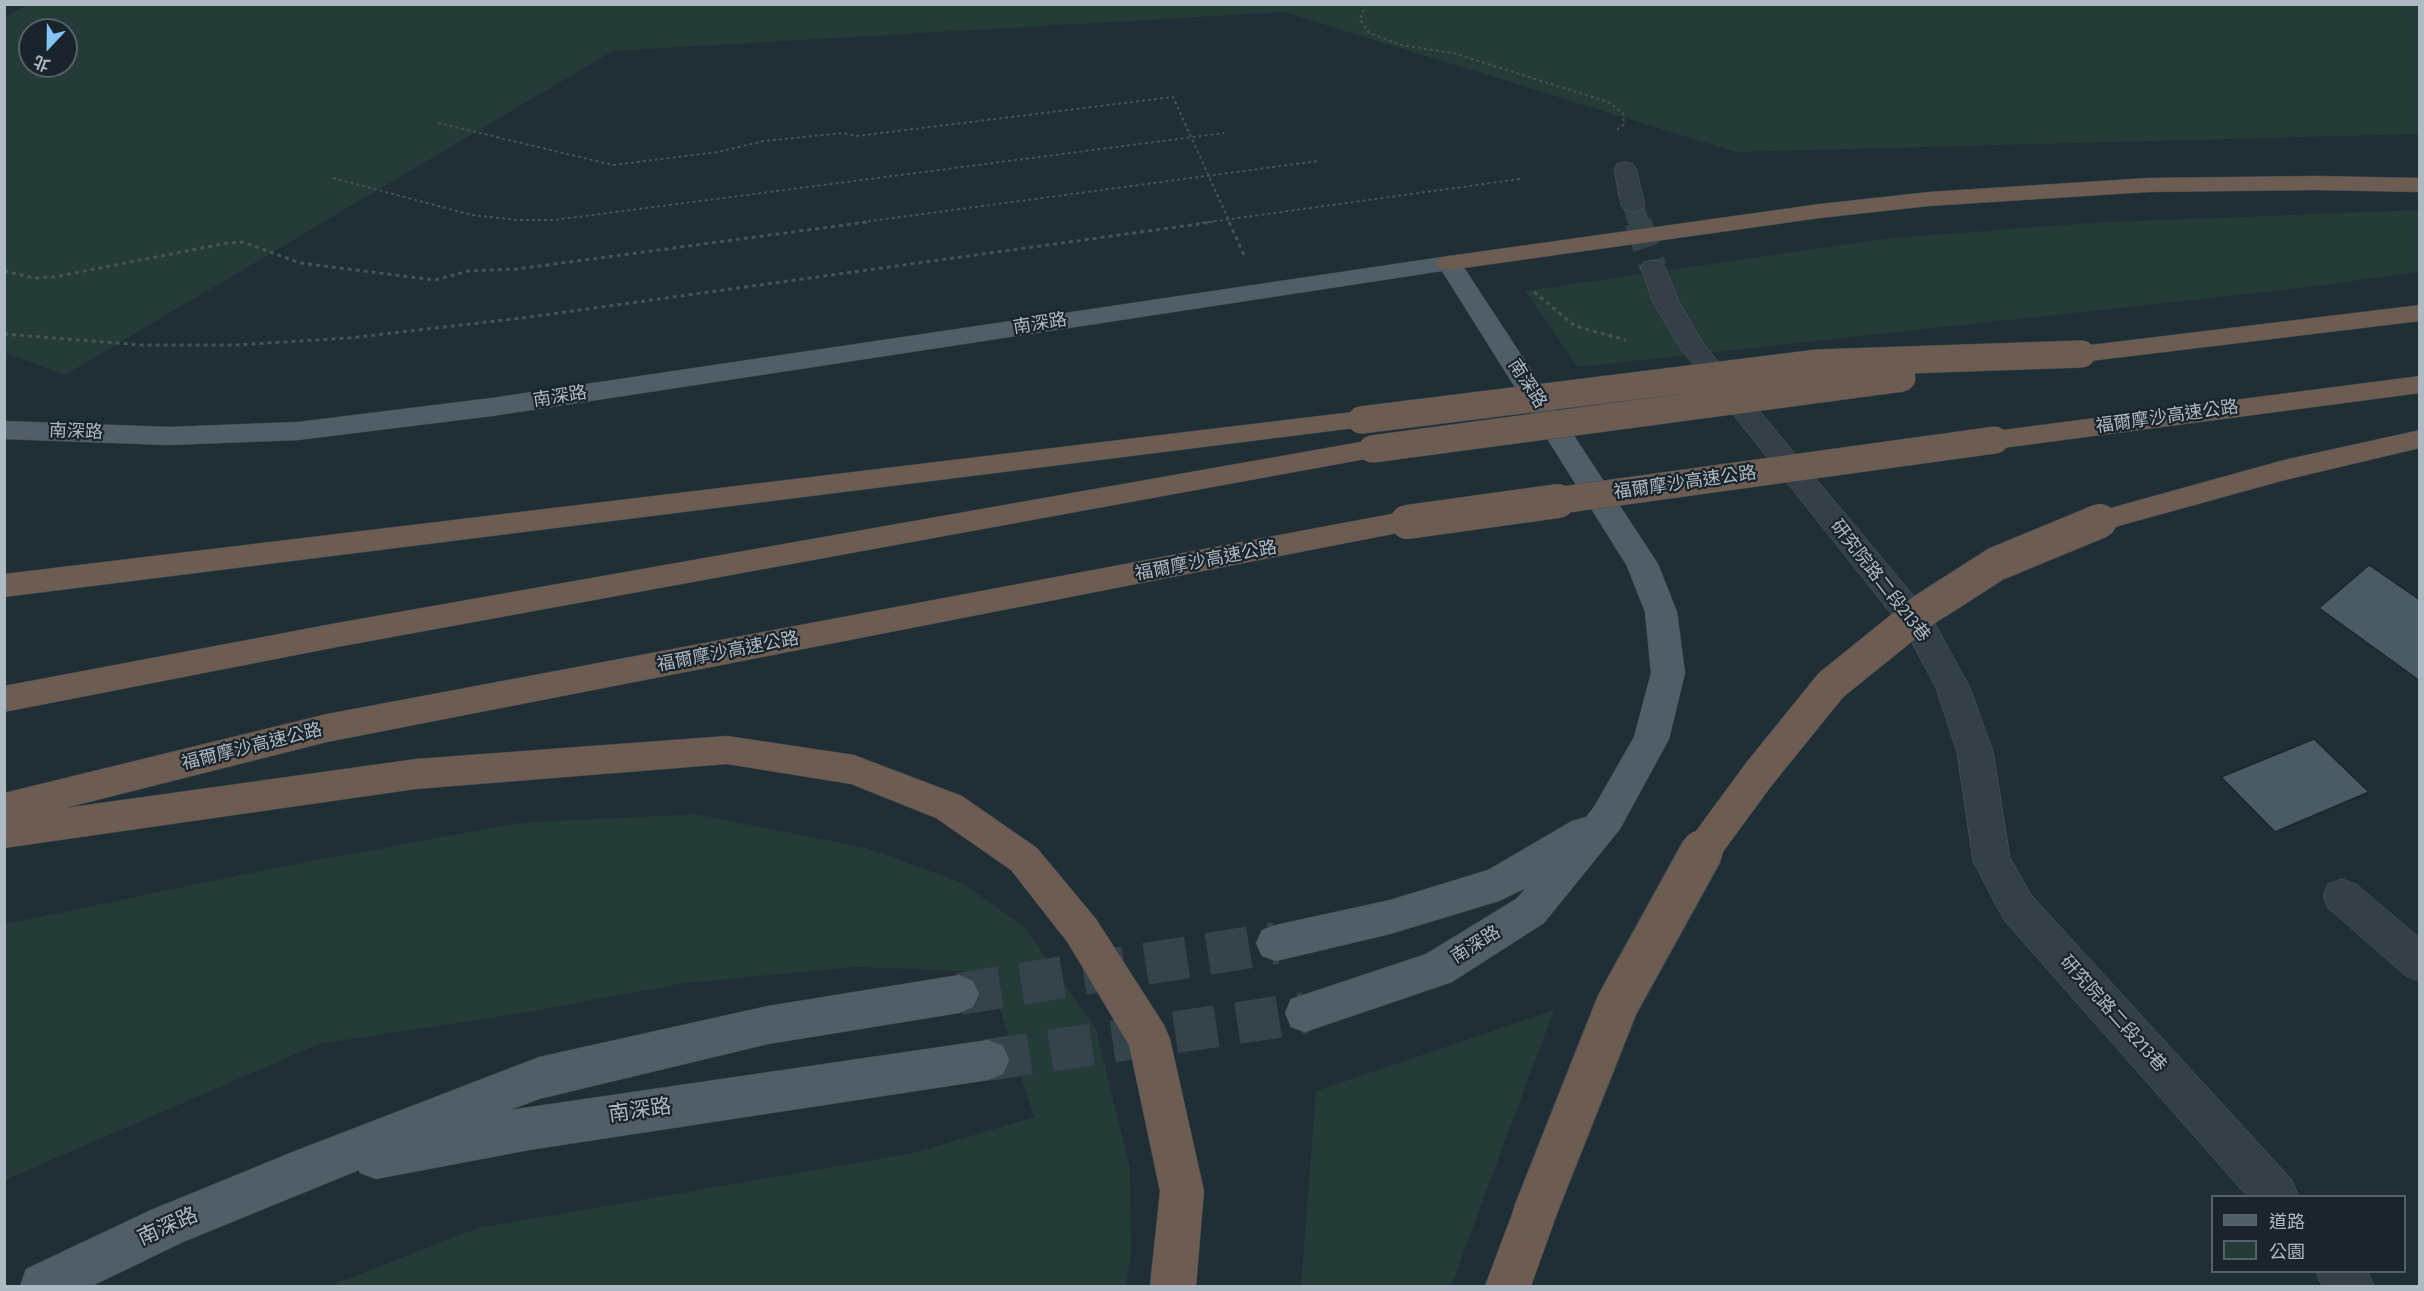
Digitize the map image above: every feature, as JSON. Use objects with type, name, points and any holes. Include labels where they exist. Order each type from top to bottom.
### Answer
[{"type":"highway","points":[[1449,263],[1820,211],[1929,199],[2148,185],[2316,183],[2420,185]]},
{"type":"highway","points":[[4,699],[337,635],[1372,449],[2082,354],[2420,312]]},
{"type":"highway","points":[[4,586],[1818,363],[2082,354]]},
{"type":"highway","name":"福爾摩沙高速公路","points":[[4,808],[327,728],[1407,522],[1995,440],[2420,384]]},
{"type":"highway","points":[[1508,1287],[1534,1214],[1622,995],[1694,862],[1773,756],[1831,685],[1924,610],[1996,564],[2100,521],[2284,470],[2420,439]]},
{"type":"highway","points":[[4,832],[416,774],[728,750],[854,770],[928,798],[949,807],[1024,859],[1082,931],[1149,1039],[1182,1191],[1173,1287]]},
{"type":"main road","name":"南深路","points":[[4,430],[169,436],[298,430],[492,407],[1449,263],[1642,564],[1661,612],[1668,673],[1666,684],[1651,739],[1607,819],[1530,911],[1438,969],[1305,1013]]},
{"type":"main road","points":[[1276,943],[1390,917],[1499,884],[1607,819]]},
{"type":"main road","name":"南深路","points":[[43,1287],[167,1226],[295,1173],[539,1078],[768,1025],[959,994]]},
{"type":"main road","name":"南深路","points":[[295,1173],[529,1128],[988,1060]]},
{"type":"lane","points":[[1625,169],[1634,205]]},
{"type":"lane","name":"研究院路二段213巷","points":[[1653,267],[1666,302],[1691,345],[1920,627],[1953,688],[1975,752],[1992,861],[2018,908],[2274,1195]]},
{"type":"lane","points":[[2342,896],[2420,963]]},
{"type":"lane","points":[[2340,1273],[2351,1287]]},
{"type":"path","points":[[1366,4],[1360,19],[1369,33],[1401,45],[1453,53],[1608,102],[1623,113],[1624,124],[1614,133],[1612,142],[1625,169]]},
{"type":"path","points":[[438,123],[613,165],[718,152],[764,141],[843,133],[857,136],[1173,97],[1261,291]]},
{"type":"path","points":[[333,178],[472,215],[517,220],[555,220],[1224,134]]},
{"type":"path","points":[[4,271],[34,278],[54,278],[227,243],[243,242],[300,263],[435,280],[468,271],[517,269],[1318,161]]},
{"type":"path","points":[[4,334],[142,345],[236,345],[349,338],[522,318],[1520,179]]},
{"type":"path","points":[[1527,286],[1575,326],[1629,340],[1691,345]]},
{"type":"green space","points":[[26,5],[2419,5],[2419,134],[1735,152],[1284,12],[613,51],[65,375],[5,353],[5,17]]},
{"type":"green space","points":[[2419,210],[2419,272],[2302,288],[1578,367],[1525,291],[1883,239],[2086,223]]},
{"type":"green space","points":[[696,814],[867,848],[963,883],[1025,928],[1096,1029],[1130,1167],[1131,1254],[1126,1286],[329,1286],[478,1228],[913,1153],[1034,1117],[988,972],[856,967],[685,983],[523,1013],[319,1044],[5,1180],[5,924],[269,869],[518,823]]},
{"type":"green space","points":[[1554,1010],[1451,1286],[1301,1286],[1316,1091]]},
{"type":"building","points":[[2369,565],[2420,600],[2420,681],[2319,608]]},
{"type":"building","points":[[2314,739],[2369,792],[2275,832],[2221,777]]},
{"type":"tunnel","points":[[1633,205],[1639,223]]},
{"type":"tunnel","points":[[1638,222],[1653,267]]},
{"type":"tunnel","points":[[959,994],[1276,943]]},
{"type":"tunnel","points":[[988,1060],[1305,1013]]}]
